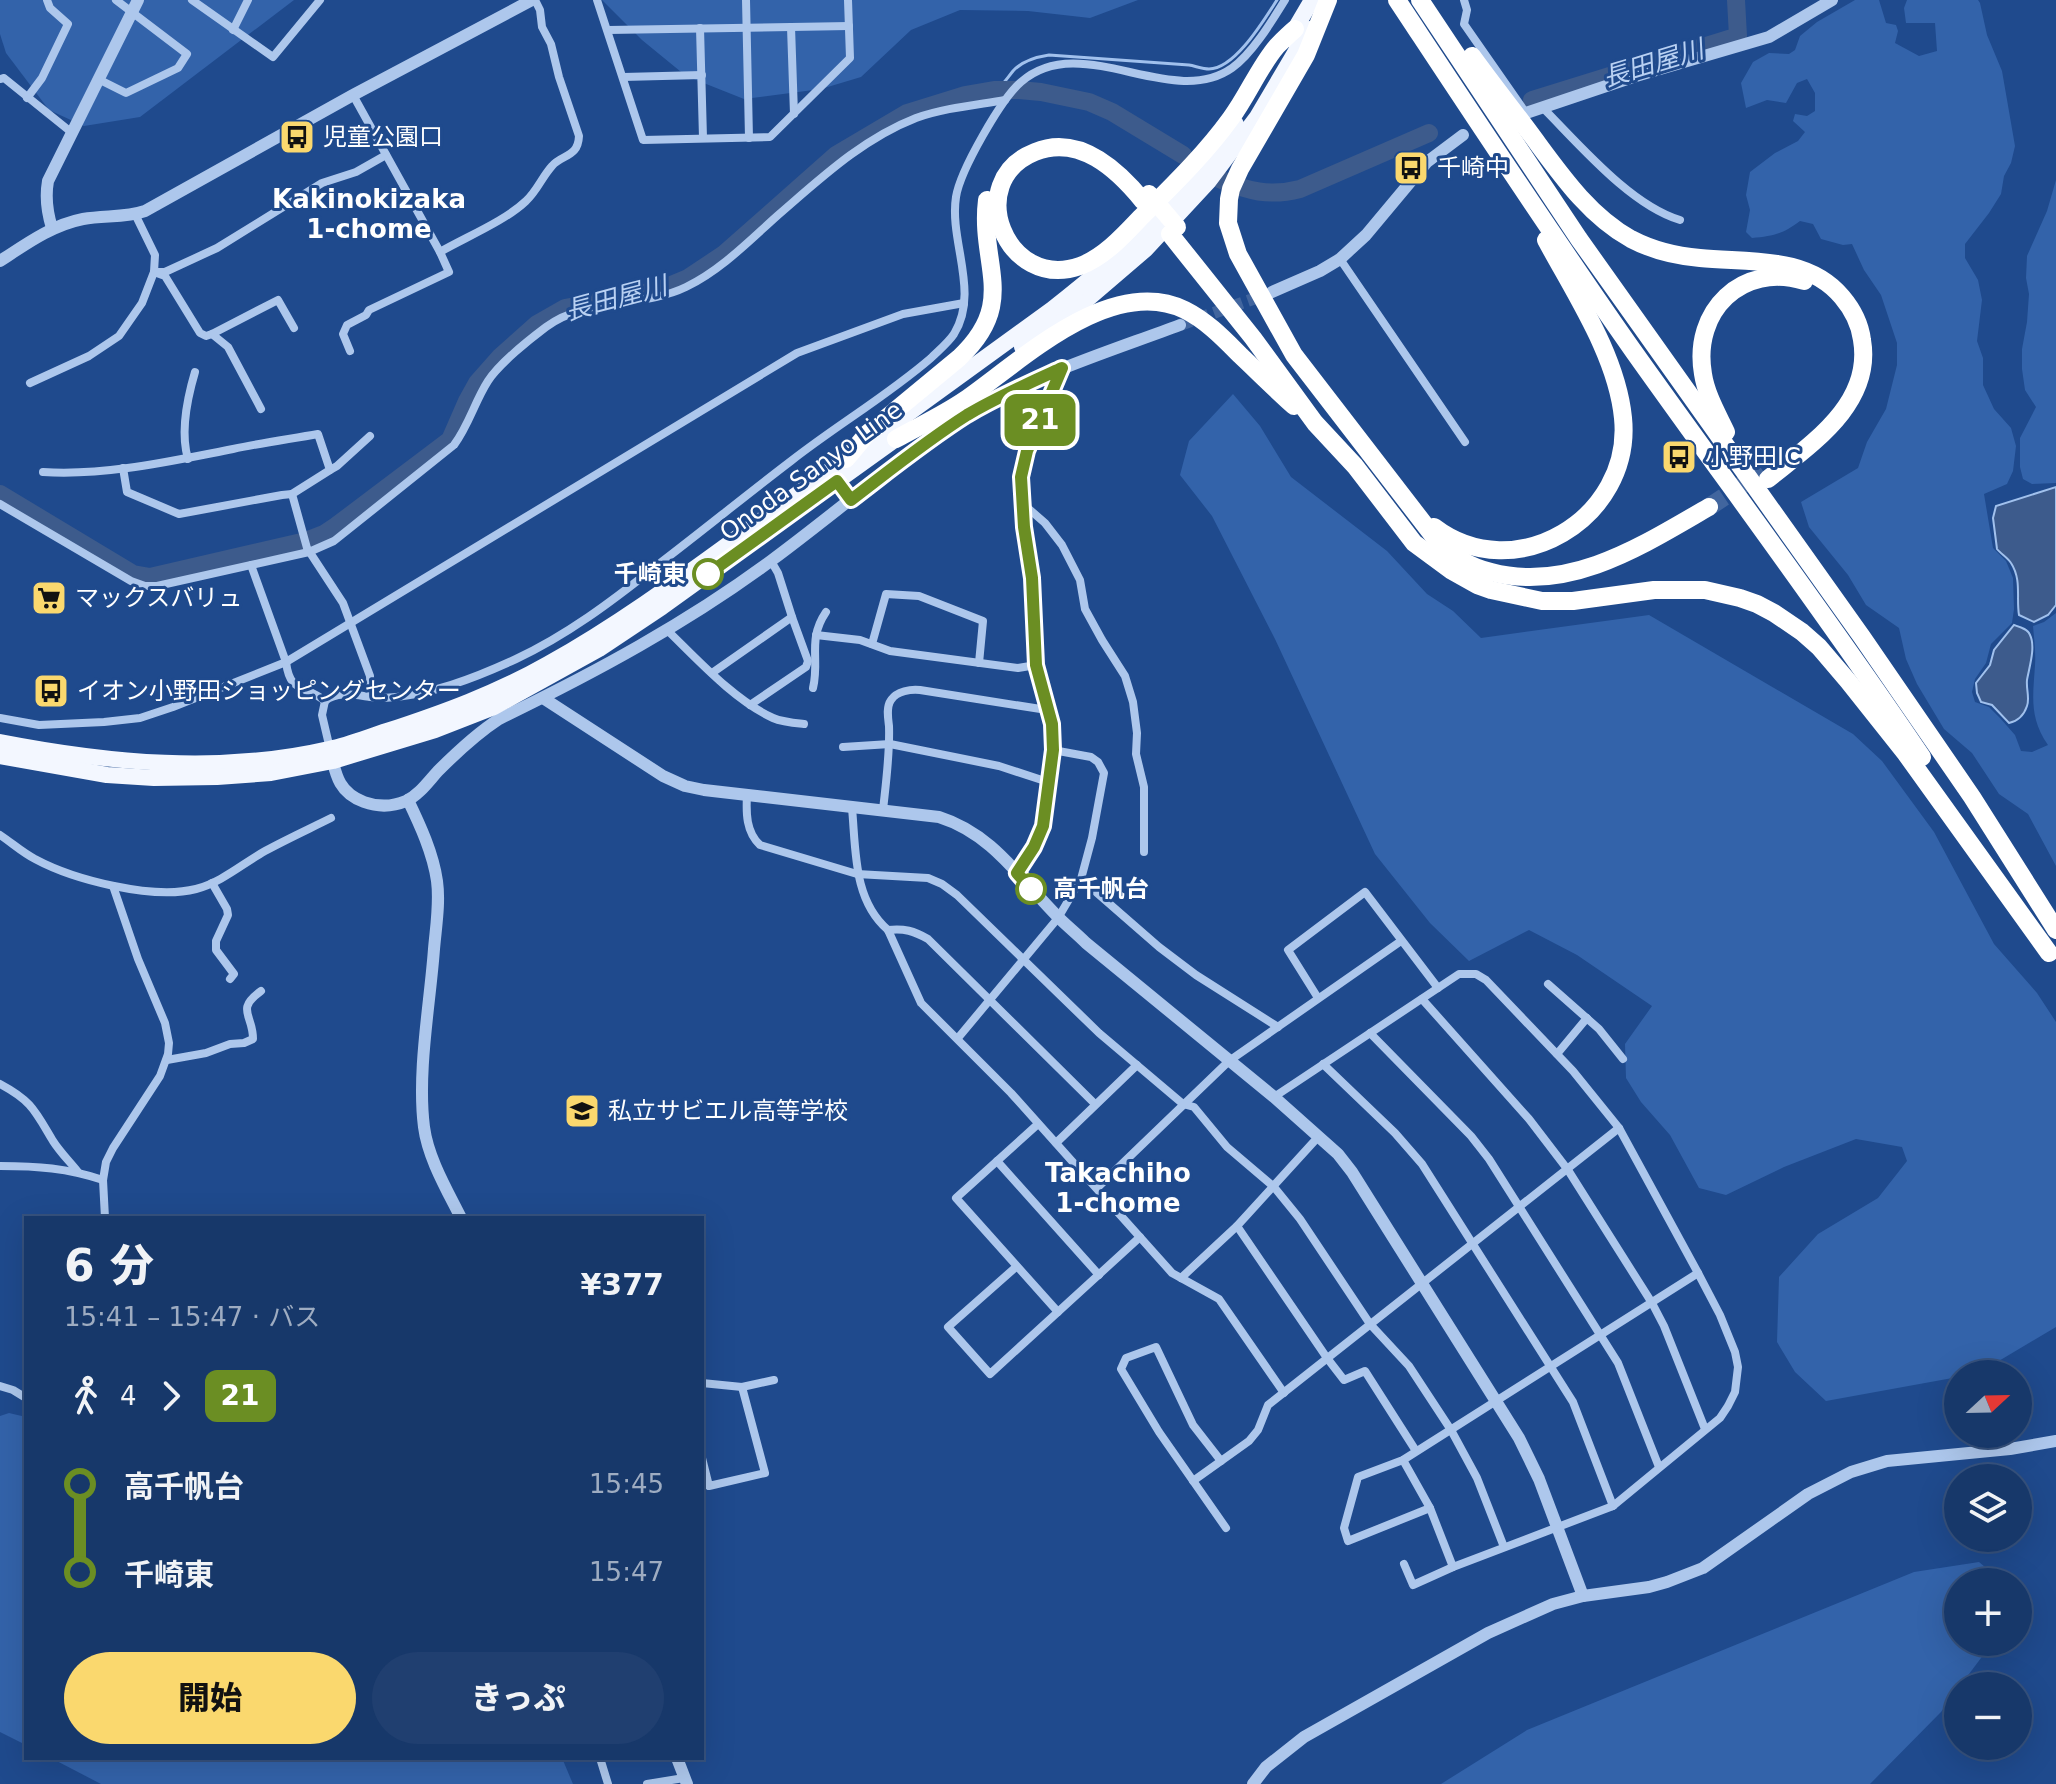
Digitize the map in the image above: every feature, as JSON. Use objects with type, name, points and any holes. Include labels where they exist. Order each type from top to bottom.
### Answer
[{"type":"highway","points":[[1327,0],[1306,55],[1240,169],[1229,199],[1228,223],[1238,254],[1294,355],[1438,542],[1449,553],[1480,569],[1537,578],[1569,574],[1613,558],[1712,511],[1669,541],[1603,571],[1554,586],[1532,587],[1498,584],[1478,579],[1461,570],[1419,542],[1385,504]]},
{"type":"highway","points":[[1397,0],[1633,350],[1882,697],[2053,959]]},
{"type":"highway","points":[[1420,0],[1579,239],[1972,797],[2056,930]]},
{"type":"highway","points":[[1431,0],[1554,166],[1603,221],[1632,240],[1659,251],[1800,268],[1826,282],[1848,304],[1856,317],[1863,345],[1861,375],[1853,398],[1834,422],[1809,445],[1766,475],[1835,407],[1852,377],[1855,347],[1847,321],[1830,297],[1802,281],[1784,276],[1756,280],[1733,290],[1711,315],[1704,335],[1702,363],[1705,385],[1719,418],[1785,530]]},
{"type":"highway","points":[[1146,197],[1100,161],[1081,151],[1052,147],[1029,154],[1014,166],[1001,186],[997,209],[1010,247],[1032,263],[1051,269],[1071,269],[1104,253],[1210,145],[1233,116],[1277,46],[1295,29]]},
{"type":"highway","points":[[846,459],[867,434],[971,347],[984,329],[993,290],[987,227],[990,185],[1000,167],[1014,152],[1049,137],[1089,142],[1123,165],[1276,354],[1341,415]]},
{"type":"highway","points":[[1417,514],[1450,539],[1470,546],[1498,550],[1531,546],[1559,535],[1588,514],[1611,483],[1622,449],[1624,421],[1609,362],[1494,147]]},
{"type":"highway","points":[[1174,231],[1315,423]]},
{"type":"highway","points":[[896,439],[961,403],[1068,326],[1125,303],[1162,302],[1181,308],[1205,323],[1315,423],[1355,466],[1414,543],[1477,585],[1542,601],[1605,598],[1654,590],[1705,590],[1757,604],[1788,621],[1819,647],[1906,754],[2053,959]]},
{"type":"main road","name":"Onoda Sanyo Line","points":[[0,742],[57,753],[170,762],[224,763],[331,755],[462,705],[548,664],[652,598],[1094,277],[1135,241],[1201,172],[1261,87],[1312,0]]},
{"type":"main road","name":"Onoda Sanyo Line","points":[[0,756],[107,775],[154,778],[271,773],[435,730],[494,707],[547,679],[662,607],[1089,298],[1145,250],[1209,181],[1257,117],[1327,0]]},
{"type":"street","points":[[27,98],[42,78],[68,24],[50,8],[47,0]]},
{"type":"street","points":[[98,79],[126,93],[178,68],[187,54],[135,6],[116,0]]},
{"type":"street","points":[[194,0],[273,57],[320,0]]},
{"type":"street","points":[[233,30],[248,0]]},
{"type":"street","points":[[0,261],[52,228],[82,219],[135,214],[158,204],[353,95],[533,0],[540,10],[542,27],[551,44],[579,144],[569,156],[553,164],[534,192],[514,210],[440,252]]},
{"type":"street","points":[[597,0],[643,140],[770,137],[850,58],[848,0]]},
{"type":"street","points":[[746,0],[749,138]]},
{"type":"street","points":[[1180,325],[1062,368],[969,414],[699,611],[612,662],[484,729],[408,800],[383,806],[361,801],[337,780],[322,715],[325,701],[331,696],[384,698],[421,692],[469,678],[535,650],[581,622],[652,570],[793,459],[930,359],[954,334],[964,303],[964,277],[956,234],[956,196],[960,180],[1005,100],[1020,82],[1044,68],[1069,63],[1201,81],[1229,71],[1245,56],[1285,0]]},
{"type":"street","points":[[1464,0],[1467,10],[1464,24],[1526,113],[1636,76],[1769,37],[1832,0]]},
{"type":"street","points":[[52,228],[47,209],[48,181],[135,6]]},
{"type":"street","points":[[608,30],[849,26]]},
{"type":"street","points":[[791,27],[794,114]]},
{"type":"street","points":[[700,28],[703,138]]},
{"type":"street","points":[[623,77],[702,75]]},
{"type":"street","points":[[0,79],[4,78],[71,132]]},
{"type":"street","points":[[350,351],[343,334],[347,325],[366,315],[369,310],[449,272],[353,95]]},
{"type":"street","points":[[0,504],[131,581],[145,586],[251,565],[334,541],[454,445],[491,377],[547,326],[572,313],[683,289],[726,261],[838,163],[886,132],[931,114],[1005,100]]},
{"type":"street","points":[[1542,107],[1638,198],[1665,216],[1680,220]]},
{"type":"street","points":[[1272,292],[1340,259],[1366,235],[1427,162],[1463,135]]},
{"type":"street","points":[[154,272],[165,272],[217,248],[322,183],[356,172],[386,155]]},
{"type":"street","points":[[30,383],[89,356],[119,336],[142,303],[154,272],[155,255],[135,214]]},
{"type":"street","points":[[1340,259],[1465,442]]},
{"type":"street","points":[[154,272],[165,276],[200,333],[206,336],[278,300],[294,328]]},
{"type":"street","points":[[0,718],[39,725],[140,718],[286,662],[797,353],[903,314],[964,303]]},
{"type":"street","points":[[212,334],[228,347],[261,409]]},
{"type":"street","points":[[1017,873],[1043,826],[1053,750],[1052,724],[1036,665],[1032,578],[1021,477],[1027,451],[1062,368]]},
{"type":"street","points":[[188,459],[185,449],[187,397],[195,372]]},
{"type":"street","points":[[43,472],[68,474],[123,468],[318,434],[330,470]]},
{"type":"street","points":[[123,468],[127,492],[179,514],[292,494],[337,466],[370,436]]},
{"type":"street","points":[[837,481],[851,500]]},
{"type":"street","points":[[292,494],[308,550],[343,603],[370,676],[371,697]]},
{"type":"street","points":[[1022,503],[1045,523],[1062,545],[1080,580],[1085,609],[1125,676],[1133,702],[1136,754],[1144,787],[1144,852]]},
{"type":"street","points":[[750,705],[806,667],[808,661],[778,573],[771,561]]},
{"type":"street","points":[[251,565],[291,683],[325,701]]},
{"type":"street","points":[[872,644],[886,594],[919,596],[983,621],[979,663]]},
{"type":"street","points":[[813,688],[817,674],[814,649],[817,624],[826,612]]},
{"type":"street","points":[[712,673],[792,617]]},
{"type":"street","points":[[667,630],[750,705],[776,719],[804,724]]},
{"type":"street","points":[[816,635],[860,640],[890,651],[1018,668],[1036,665]]},
{"type":"street","points":[[883,810],[890,744],[888,710],[891,700],[898,694],[910,689],[1047,710]]},
{"type":"street","points":[[543,698],[663,776],[685,786],[928,815],[955,822],[987,841],[1058,918],[1338,1154],[1424,1283],[1519,1438],[1539,1479],[1583,1596]]},
{"type":"street","points":[[843,747],[890,744],[999,766],[1048,782]]},
{"type":"street","points":[[958,1038],[1058,918],[1081,879],[1104,773],[1091,757],[1053,750]]},
{"type":"street","points":[[747,795],[751,837],[760,845],[857,874],[928,878],[942,884],[1099,1033],[1183,1104],[1194,1107],[1227,1147],[1274,1187],[1300,1219],[1370,1324],[1409,1366],[1451,1430],[1477,1478],[1504,1547]]},
{"type":"street","points":[[408,800],[432,861],[438,901],[427,1025],[424,1129],[430,1151],[460,1216]]},
{"type":"street","points":[[852,808],[857,874],[870,908],[878,922],[888,930],[921,1003],[1011,1093],[1172,1273],[1219,1299],[1284,1393]]},
{"type":"street","points":[[0,835],[36,859],[64,871],[113,886],[146,891],[180,891],[212,883],[331,818]]},
{"type":"street","points":[[1081,879],[1196,975],[1278,1027]]},
{"type":"street","points":[[212,883],[228,915],[216,941],[216,950],[234,974],[230,979]]},
{"type":"street","points":[[105,1216],[103,1180],[106,1162],[160,1076],[167,1060],[169,1043],[165,1023],[138,959],[113,886]]},
{"type":"street","points":[[1318,998],[1288,950],[1365,892],[1438,988]]},
{"type":"street","points":[[888,930],[903,928],[928,939],[1095,1104]]},
{"type":"street","points":[[1097,1188],[1229,1061],[1401,941]]},
{"type":"street","points":[[1274,1097],[1459,974],[1476,974],[1486,980],[1557,1054],[1619,1128],[1720,1315],[1735,1352],[1738,1380],[1720,1418],[1613,1506],[1413,1585],[1404,1564]]},
{"type":"street","points":[[1548,984],[1599,1029],[1623,1059]]},
{"type":"street","points":[[167,1060],[206,1053],[253,1039],[247,1004],[261,991]]},
{"type":"street","points":[[1422,999],[1529,1119],[1568,1170],[1652,1303],[1705,1429]]},
{"type":"street","points":[[1557,1054],[1587,1018]]},
{"type":"street","points":[[1370,1033],[1471,1136],[1489,1159],[1618,1363],[1659,1467]]},
{"type":"street","points":[[1323,1064],[1395,1133],[1422,1164],[1573,1402],[1613,1506]]},
{"type":"street","points":[[1056,1143],[1137,1065]]},
{"type":"street","points":[[0,1084],[16,1092],[35,1109],[54,1143],[78,1172]]},
{"type":"street","points":[[1038,1124],[956,1198],[1058,1312]]},
{"type":"street","points":[[1193,1481],[1249,1441],[1258,1430],[1268,1405],[1619,1128]]},
{"type":"street","points":[[1181,1278],[1237,1226],[1319,1136]]},
{"type":"street","points":[[997,1161],[1099,1275]]},
{"type":"street","points":[[0,1166],[37,1166],[78,1172],[103,1180]]},
{"type":"street","points":[[1237,1226],[1344,1380],[1365,1371],[1416,1451]]},
{"type":"street","points":[[1016,1267],[948,1327],[990,1374],[1140,1237]]},
{"type":"street","points":[[1430,1508],[1348,1541],[1344,1528],[1358,1477],[1403,1460],[1698,1273]]},
{"type":"street","points":[[1221,1461],[1193,1425],[1156,1347],[1126,1358],[1121,1369],[1159,1432],[1226,1528]]},
{"type":"street","points":[[704,1383],[742,1387],[774,1380]]},
{"type":"street","points":[[0,1386],[24,1397]]},
{"type":"street","points":[[704,1466],[709,1486],[765,1473],[742,1387]]},
{"type":"street","points":[[1253,1784],[1266,1767],[1304,1737],[1455,1650],[1553,1604],[1583,1596],[1649,1587],[1703,1568],[1830,1482],[1887,1461],[2010,1449],[2056,1441]]},
{"type":"street","points":[[1403,1460],[1430,1508],[1453,1567]]},
{"type":"street","points":[[601,1760],[608,1784]]},
{"type":"street","points":[[649,1784],[686,1781],[678,1760]]},
{"type":"shaded area","points":[[0,0],[294,0],[140,117],[84,126],[49,110],[6,53],[0,34]]},
{"type":"shaded area","points":[[602,0],[1138,0],[1090,18],[1028,11],[960,10],[911,30],[861,77],[821,89],[744,99],[686,76],[642,40]]},
{"type":"shaded area","points":[[1855,0],[1879,0],[1886,23],[1896,25],[1895,43],[1919,56],[1937,51],[1935,23],[1906,23],[1904,8],[1907,0],[1978,0],[1987,35],[2002,71],[2015,146],[2001,194],[1965,244],[1965,258],[1978,280],[1982,300],[1977,341],[1983,358],[1983,385],[1994,409],[2011,428],[2016,446],[2013,471],[2007,484],[1984,494],[1993,548],[2006,561],[2013,578],[2014,609],[2012,623],[1991,644],[1972,692],[1975,702],[1989,707],[2015,735],[2021,751],[2032,752],[2048,745],[2035,716],[2033,626],[2056,613],[2056,866],[2028,814],[1999,794],[1972,753],[1944,729],[1917,684],[1906,659],[1899,628],[1866,605],[1848,575],[1809,527],[1801,502],[1858,468],[1867,442],[1886,409],[1897,365],[1897,343],[1881,295],[1864,270],[1852,244],[1843,245],[1821,239],[1813,224],[1800,221],[1772,235],[1752,238],[1746,232],[1750,210],[1746,195],[1750,172],[1798,141],[1805,132],[1793,121],[1795,114],[1807,116],[1815,111],[1815,93],[1807,79],[1797,83],[1786,103],[1767,100],[1746,108],[1741,83],[1753,62],[1769,53],[1789,54],[1795,50],[1800,36],[1817,22]]},
{"type":"shaded area","points":[[2056,180],[2056,483],[2032,484],[2023,479],[2020,467],[2020,438],[2036,407],[2025,390],[2022,369],[2029,294],[2027,256],[2047,211]]},
{"type":"shaded area","points":[[1233,394],[1260,426],[1291,477],[1387,551],[1427,594],[1453,611],[1481,638],[1649,615],[1853,734],[1882,761],[1934,832],[1994,944],[2037,993],[2056,1022],[2056,1327],[2001,1360],[1944,1360],[1944,1380],[1826,1401],[1795,1372],[1777,1342],[1779,1277],[1818,1234],[1878,1198],[1907,1161],[1902,1147],[1856,1139],[1784,1167],[1726,1195],[1699,1188],[1670,1135],[1641,1102],[1626,1078],[1625,1044],[1652,1006],[1577,955],[1529,930],[1469,961],[1430,923],[1375,854],[1275,639],[1212,516],[1180,475],[1189,441]]},
{"type":"shaded area","points":[[2056,487],[2056,605],[2048,615],[2034,622],[2019,615],[2016,576],[2010,561],[1997,549],[1993,518],[1996,506]]},
{"type":"shaded area","points":[[2014,625],[2029,633],[2032,651],[2027,706],[2020,717],[2009,723],[1992,705],[1981,702],[1976,683],[1990,665],[1994,650]]},
{"type":"shaded area","points":[[9,1413],[24,1417],[24,1744],[0,1732],[0,1416]]},
{"type":"shaded area","points":[[1979,1562],[1986,1568],[1944,1568],[1944,1656],[1982,1656],[1970,1672],[1944,1672],[1944,1708],[1870,1784],[1441,1784],[1527,1730],[1914,1572]]},
{"type":"shaded area","points":[[55,1760],[563,1760],[573,1784],[101,1784]]},
{"type":"waterway","points":[[994,90],[1021,65],[1049,55],[1207,69],[1219,67],[1248,42],[1277,0]]},
{"type":"waterway","name":"長田屋川","points":[[1532,100],[1738,36],[1736,0]]},
{"type":"waterway","name":"長田屋川","points":[[0,494],[133,574],[150,577],[306,541],[336,526],[450,440],[477,383],[500,357],[537,324],[565,308],[659,290],[688,278],[724,254],[836,155],[907,113],[965,95],[994,90],[1041,92],[1089,102],[1112,112],[1183,155]]},
{"type":"waterway","name":"長田屋川","points":[[1219,179],[1259,192],[1300,189],[1429,133]]},
{"type":"tunnel","points":[[1180,325],[1267,294]]},
{"type":"tunnel","points":[[1709,507],[1763,471]]},
{"type":"bus line","name":"21","points":[[708,574],[837,481],[851,500],[969,414],[1062,368],[1027,451],[1021,477],[1024,527],[1032,578],[1036,665],[1052,724],[1053,750],[1043,826],[1017,873],[1031,889]]},
{"type":"place","name":"児童公園口","points":[[297,137]]},
{"type":"place","name":"千崎中","points":[[1411,168]]},
{"type":"place","name":"小野田IC","points":[[1679,457]]},
{"type":"place","name":"千崎東","points":[[708,574]]},
{"type":"place","name":"マックスバリュ","points":[[49,598]]},
{"type":"place","name":"イオン小野田ショッピングセンター","points":[[51,691]]},
{"type":"place","name":"高千帆台","points":[[1031,889]]},
{"type":"place","name":"私立サビエル高等学校","points":[[582,1111]]},
{"type":"district","name":"Kakinokizaka 1-chome","points":[[369,214]]},
{"type":"district","name":"Takachiho 1-chome","points":[[1118,1188]]}]
